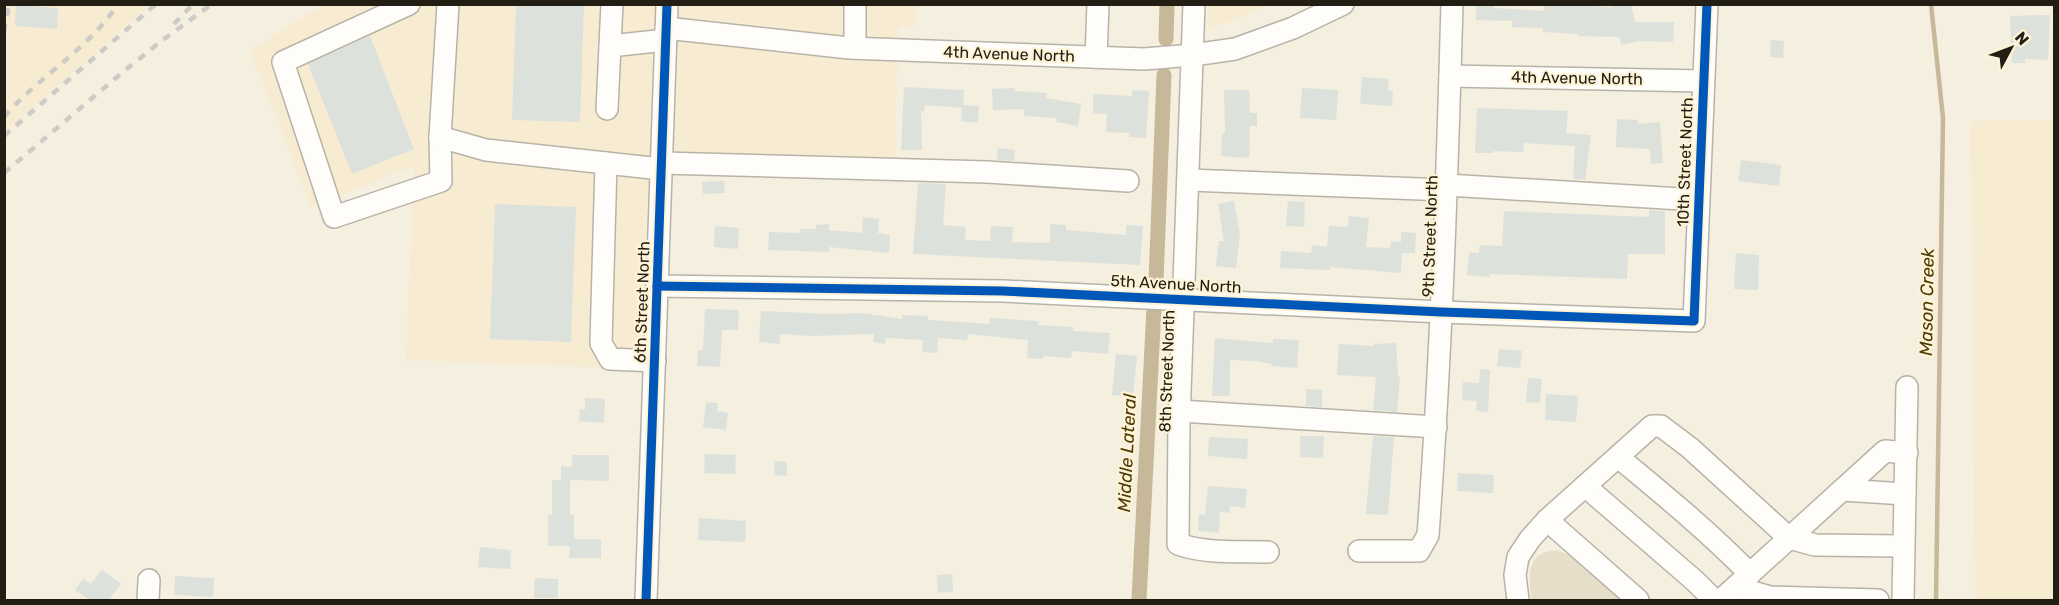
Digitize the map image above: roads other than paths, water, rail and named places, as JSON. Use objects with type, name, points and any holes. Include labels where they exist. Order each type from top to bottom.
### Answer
[{"type":"street","points":[[409,4],[284,62],[334,217],[441,181],[440,137],[448,4]]},
{"type":"street","points":[[607,109],[612,4]]},
{"type":"street","name":"6th Street North","points":[[646,600],[667,4]]},
{"type":"street","points":[[855,4],[855,48]]},
{"type":"street","points":[[1096,57],[1098,4]]},
{"type":"street","name":"8th Street North","points":[[1194,4],[1180,411],[1178,544],[1190,549],[1212,551],[1268,552]]},
{"type":"street","name":"4th Avenue North","points":[[610,46],[666,34],[855,48],[1144,59],[1234,49],[1293,28],[1343,4]]},
{"type":"street","name":"9th Street North","points":[[1359,551],[1419,551],[1428,536],[1436,427],[1447,187],[1452,4]]},
{"type":"street","name":"10th Street North","points":[[1694,321],[1707,4]]},
{"type":"street","name":"4th Avenue North","points":[[1450,76],[1703,81]]},
{"type":"street","points":[[440,137],[486,150],[606,163],[987,172],[1128,181]]},
{"type":"street","points":[[606,163],[601,343],[610,359],[655,361]]},
{"type":"street","points":[[1189,180],[1447,187],[1698,200]]},
{"type":"street","name":"5th Avenue North","points":[[657,286],[1003,291],[1441,312],[1694,321]]},
{"type":"street","points":[[1903,600],[1907,387]]},
{"type":"street","points":[[1180,411],[1436,427]]},
{"type":"street","points":[[1518,600],[1515,575],[1518,557],[1530,539],[1547,520],[1653,426],[1661,426],[1690,448],[1789,538],[1815,545],[1903,546]]},
{"type":"street","points":[[1736,587],[1885,451],[1907,453]]},
{"type":"street","points":[[1618,457],[1668,499],[1736,587],[1770,597],[1878,600]]},
{"type":"street","points":[[1585,486],[1714,600]]},
{"type":"street","points":[[1842,490],[1905,494]]},
{"type":"street","points":[[1547,520],[1638,600]]},
{"type":"waterway","name":"Middle Lateral","points":[[1166,39],[1167,4]]},
{"type":"waterway","name":"Mason Creek","points":[[1931,4],[1943,118],[1936,600]]},
{"type":"waterway","name":"Middle Lateral","points":[[1156,281],[1164,75]]},
{"type":"waterway","name":"Middle Lateral","points":[[1139,600],[1154,308]]},
{"type":"railway","points":[[4,32],[9,4]]},
{"type":"railway","points":[[4,117],[78,49],[118,4]]},
{"type":"railway","points":[[4,136],[156,4]]},
{"type":"railway","points":[[174,24],[193,4]]},
{"type":"railway","points":[[4,173],[160,42],[212,4]]}]
